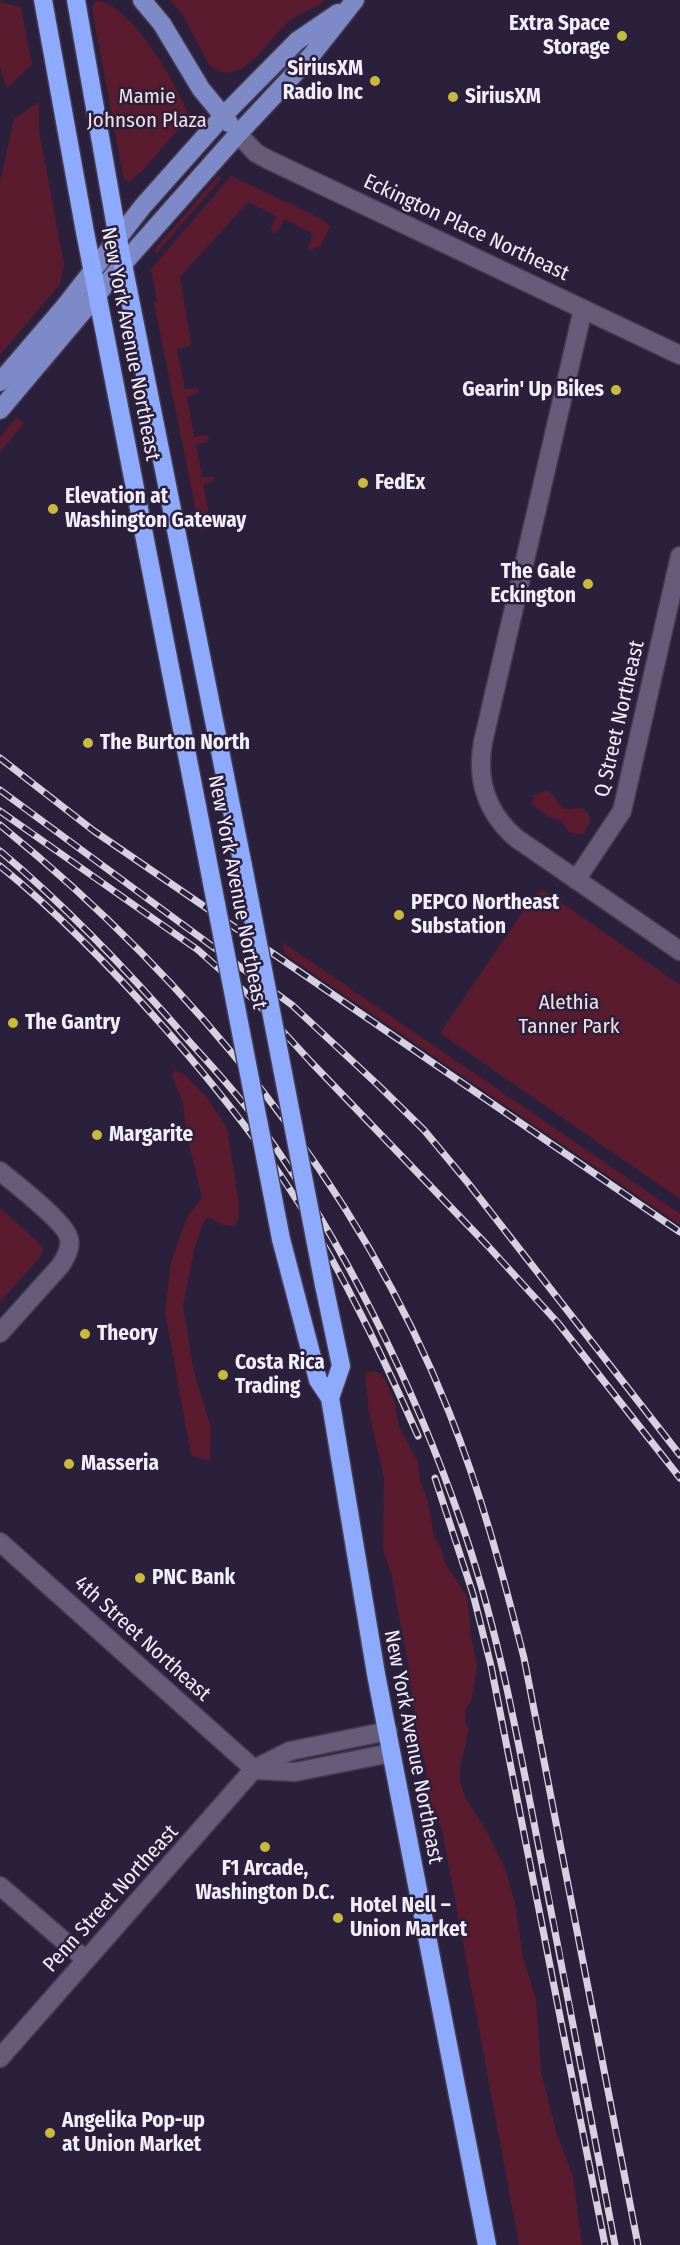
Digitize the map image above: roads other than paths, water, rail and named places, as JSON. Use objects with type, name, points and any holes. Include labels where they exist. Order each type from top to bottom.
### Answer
[{"type":"highway","name":"New York Avenue Northeast","points":[[43,0],[97,296],[281,1239],[318,1380],[330,1398],[391,1753],[487,2245]]},
{"type":"highway","name":"New York Avenue Northeast","points":[[75,0],[118,239],[341,1366],[330,1398]]},
{"type":"main road","points":[[142,0],[162,24],[201,89],[238,134]]},
{"type":"main road","points":[[0,382],[93,271],[143,206],[223,116],[297,41],[352,3]]},
{"type":"main road","points":[[0,410],[123,264],[238,134],[310,57],[352,3]]},
{"type":"street","name":"Eckington Place Northeast","points":[[238,134],[256,153],[268,160],[680,355]]},
{"type":"street","points":[[583,309],[483,742],[480,769],[490,808],[506,830],[680,951]]},
{"type":"street","name":"Q Street Northeast","points":[[576,880],[622,811],[680,556]]},
{"type":"street","points":[[0,1171],[63,1226],[70,1241],[61,1265],[0,1333]]},
{"type":"street","name":"4th Street Northeast","points":[[0,1542],[254,1770]]},
{"type":"street","points":[[254,1770],[290,1751],[388,1731]]},
{"type":"street","points":[[254,1770],[295,1772],[391,1753]]},
{"type":"street","name":"Penn Street Northeast","points":[[0,2058],[254,1770]]},
{"type":"street","points":[[0,1886],[86,1960]]},
{"type":"railway","points":[[0,758],[94,831],[680,1232]]},
{"type":"railway","points":[[0,790],[292,1005],[377,1084],[424,1130],[468,1183],[680,1455]]},
{"type":"railway","points":[[0,811],[198,950],[254,1000],[558,1323],[680,1478]]},
{"type":"railway","points":[[0,825],[70,885],[138,949],[202,1018],[262,1090],[317,1166],[367,1245],[411,1327],[449,1412],[471,1473],[524,1658],[638,2245]]},
{"type":"railway","points":[[0,851],[50,895],[121,966],[251,1113],[290,1169],[348,1266],[399,1367],[422,1419],[461,1522],[485,1598],[504,1674],[556,1932],[615,2245]]},
{"type":"railway","points":[[0,866],[66,924],[128,988],[168,1032],[254,1138],[300,1205],[333,1261],[418,1436]]},
{"type":"railway","points":[[435,1478],[473,1594],[491,1666],[605,2245]]},
{"type":"place","name":"Extra Space Storage","points":[[622,36]]},
{"type":"place","name":"SiriusXM Radio Inc","points":[[375,81]]},
{"type":"place","name":"SiriusXM","points":[[453,97]]},
{"type":"place","name":"Gearin' Up Bikes","points":[[616,390]]},
{"type":"place","name":"FedEx","points":[[363,483]]},
{"type":"place","name":"Elevation at Washington Gateway","points":[[53,509]]},
{"type":"place","name":"The Gale Eckington","points":[[588,584]]},
{"type":"place","name":"The Burton North","points":[[88,743]]},
{"type":"place","name":"PEPCO Northeast Substation","points":[[399,915]]},
{"type":"place","name":"The Gantry","points":[[13,1023]]},
{"type":"place","name":"Margarite","points":[[97,1135]]},
{"type":"place","name":"Theory","points":[[85,1334]]},
{"type":"place","name":"Costa Rica Trading","points":[[223,1375]]},
{"type":"place","name":"Masseria","points":[[69,1464]]},
{"type":"place","name":"PNC Bank","points":[[140,1578]]},
{"type":"place","name":"F1 Arcade, Washington D.C.","points":[[265,1847]]},
{"type":"place","name":"Hotel Nell – Union Market","points":[[338,1918]]},
{"type":"place","name":"Angelika Pop-up at Union Market","points":[[50,2133]]},
{"type":"park label","name":"Mamie Johnson Plaza","points":[[147,109]]},
{"type":"park label","name":"Alethia Tanner Park","points":[[569,1015]]}]
